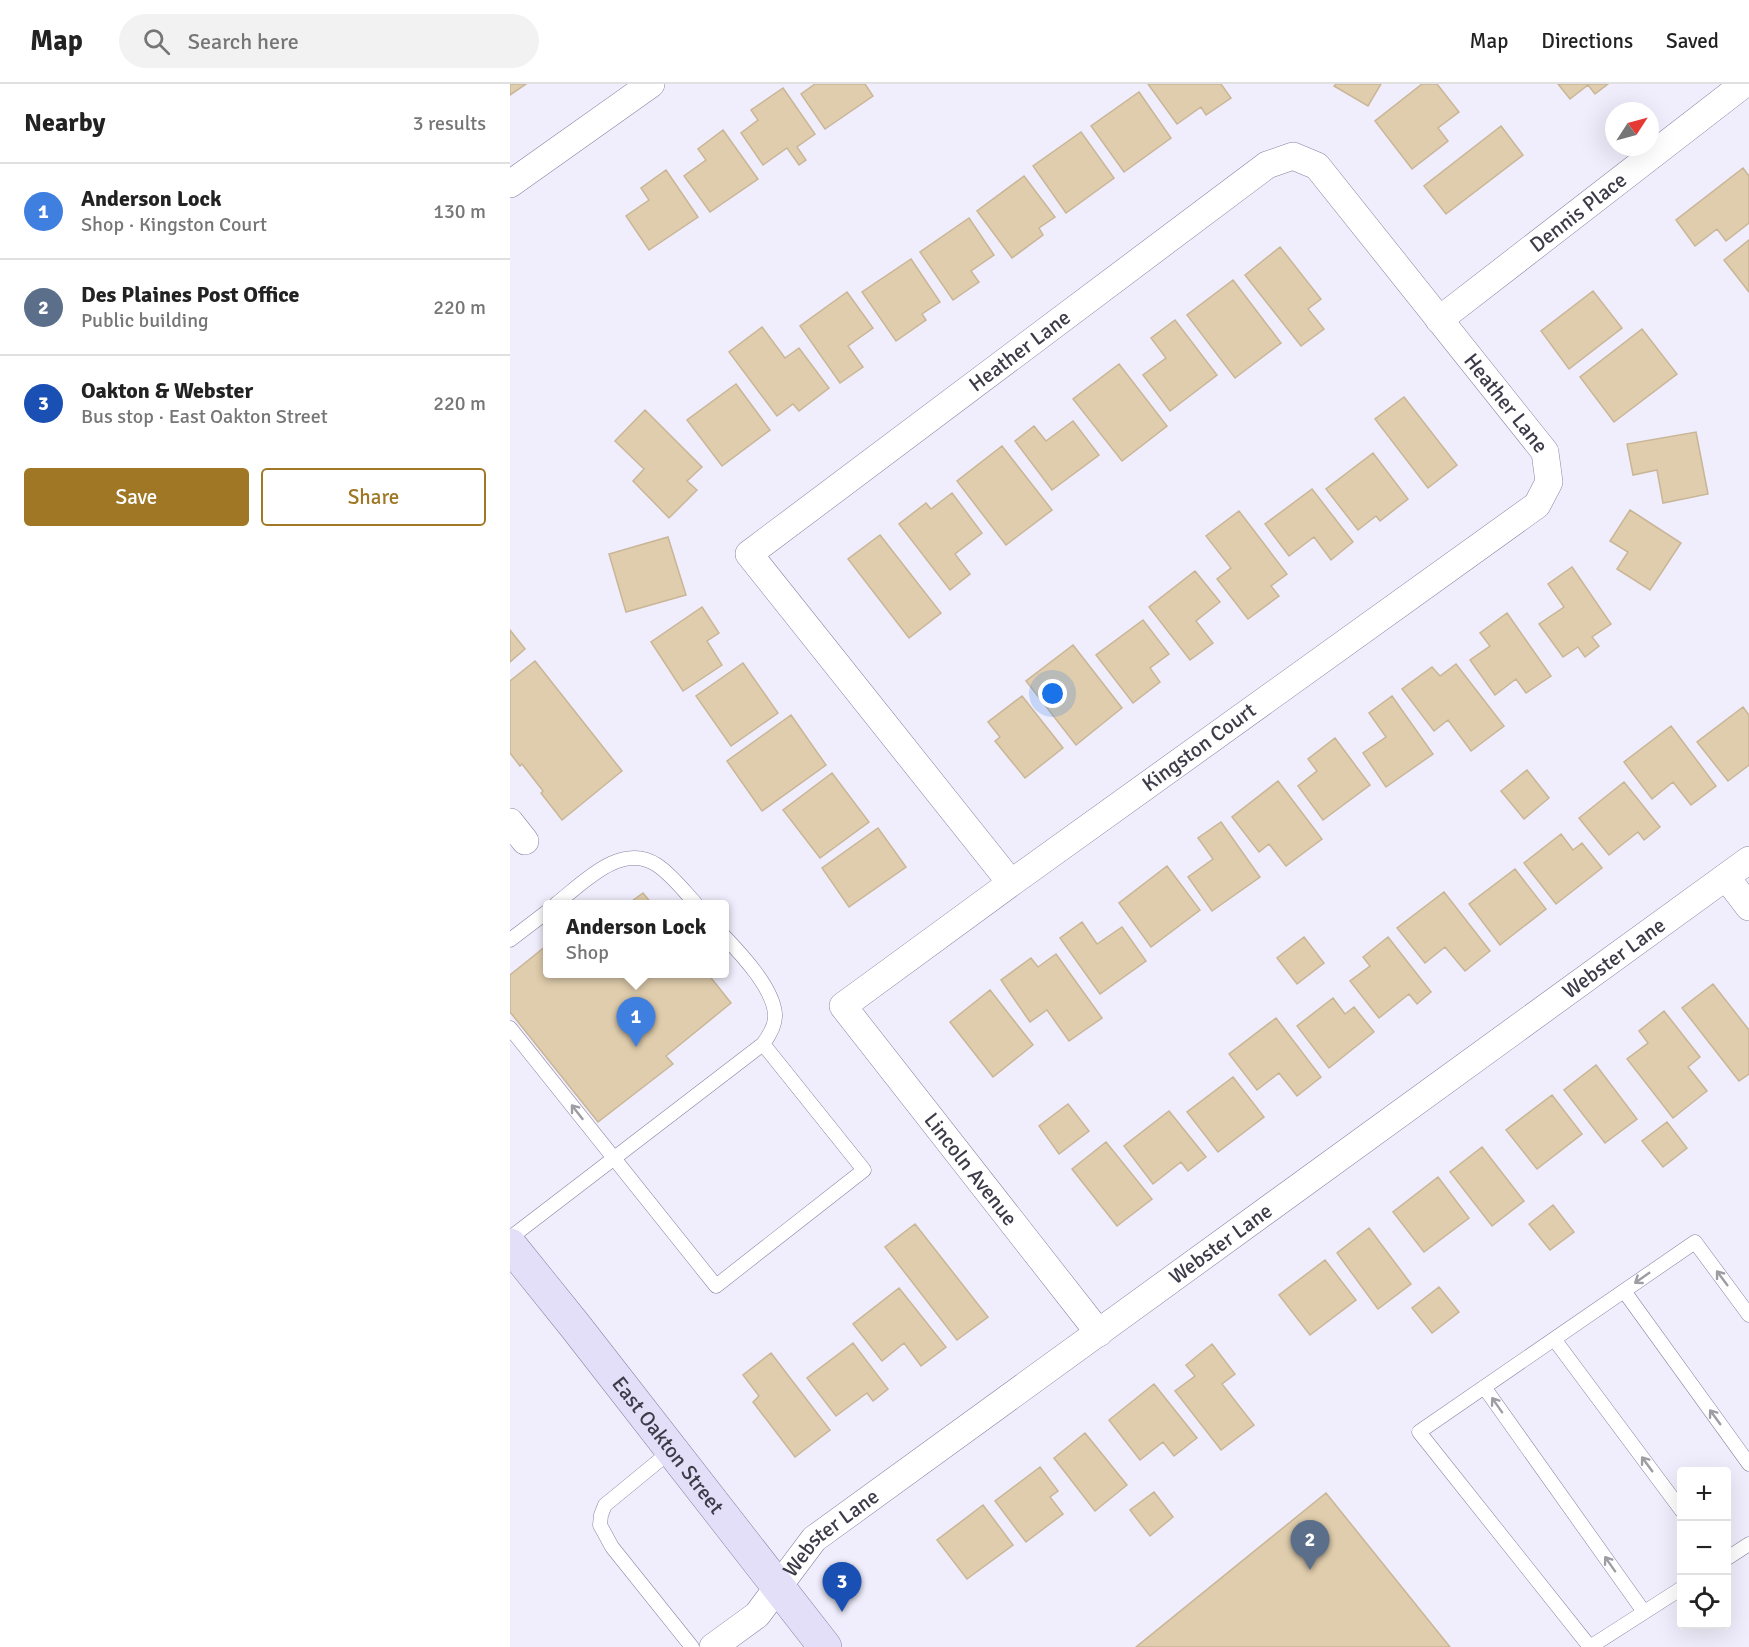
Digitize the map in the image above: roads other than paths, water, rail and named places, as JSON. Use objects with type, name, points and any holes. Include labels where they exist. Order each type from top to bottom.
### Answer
[{"type":"main road","name":"East Oakton Street","points":[[510,1245],[825,1647]]},
{"type":"street","points":[[510,184],[651,84]]},
{"type":"street","name":"Dennis Place","points":[[1439,320],[1744,84]]},
{"type":"street","name":"Heather Lane","points":[[1011,883],[749,554],[1267,165],[1293,156],[1317,166],[1545,452],[1549,482]]},
{"type":"street","name":"Kingston Court","points":[[843,1006],[1537,505],[1549,482]]},
{"type":"street","name":"Webster Lane","points":[[713,1647],[757,1615],[814,1539],[1749,860]]},
{"type":"street","points":[[1726,877],[1749,907]]},
{"type":"street","name":"Lincoln Avenue","points":[[843,1006],[1099,1333]]},
{"type":"lane","points":[[561,900],[614,861],[639,858],[655,863],[692,900]]},
{"type":"lane","points":[[510,940],[543,915]]},
{"type":"lane","points":[[510,1238],[763,1044],[771,1034],[776,1017],[772,1001],[762,982],[729,941]]},
{"type":"lane","points":[[510,1028],[716,1286],[864,1170],[763,1044]]},
{"type":"lane","points":[[1677,1591],[1590,1647],[1419,1432],[1695,1242],[1749,1315]]},
{"type":"lane","points":[[1624,1291],[1749,1464]]},
{"type":"lane","points":[[1554,1339],[1677,1504]]},
{"type":"lane","points":[[1484,1387],[1644,1612]]},
{"type":"lane","points":[[672,1450],[604,1505],[600,1525],[612,1546],[692,1647]]},
{"type":"lane","points":[[1731,1556],[1749,1544]]},
{"type":"place","name":"Anderson Lock","points":[[636,1047]]},
{"type":"place","name":"Des Plaines Post Office","points":[[1310,1570]]},
{"type":"place","name":"Oakton & Webster","points":[[842,1612]]}]
